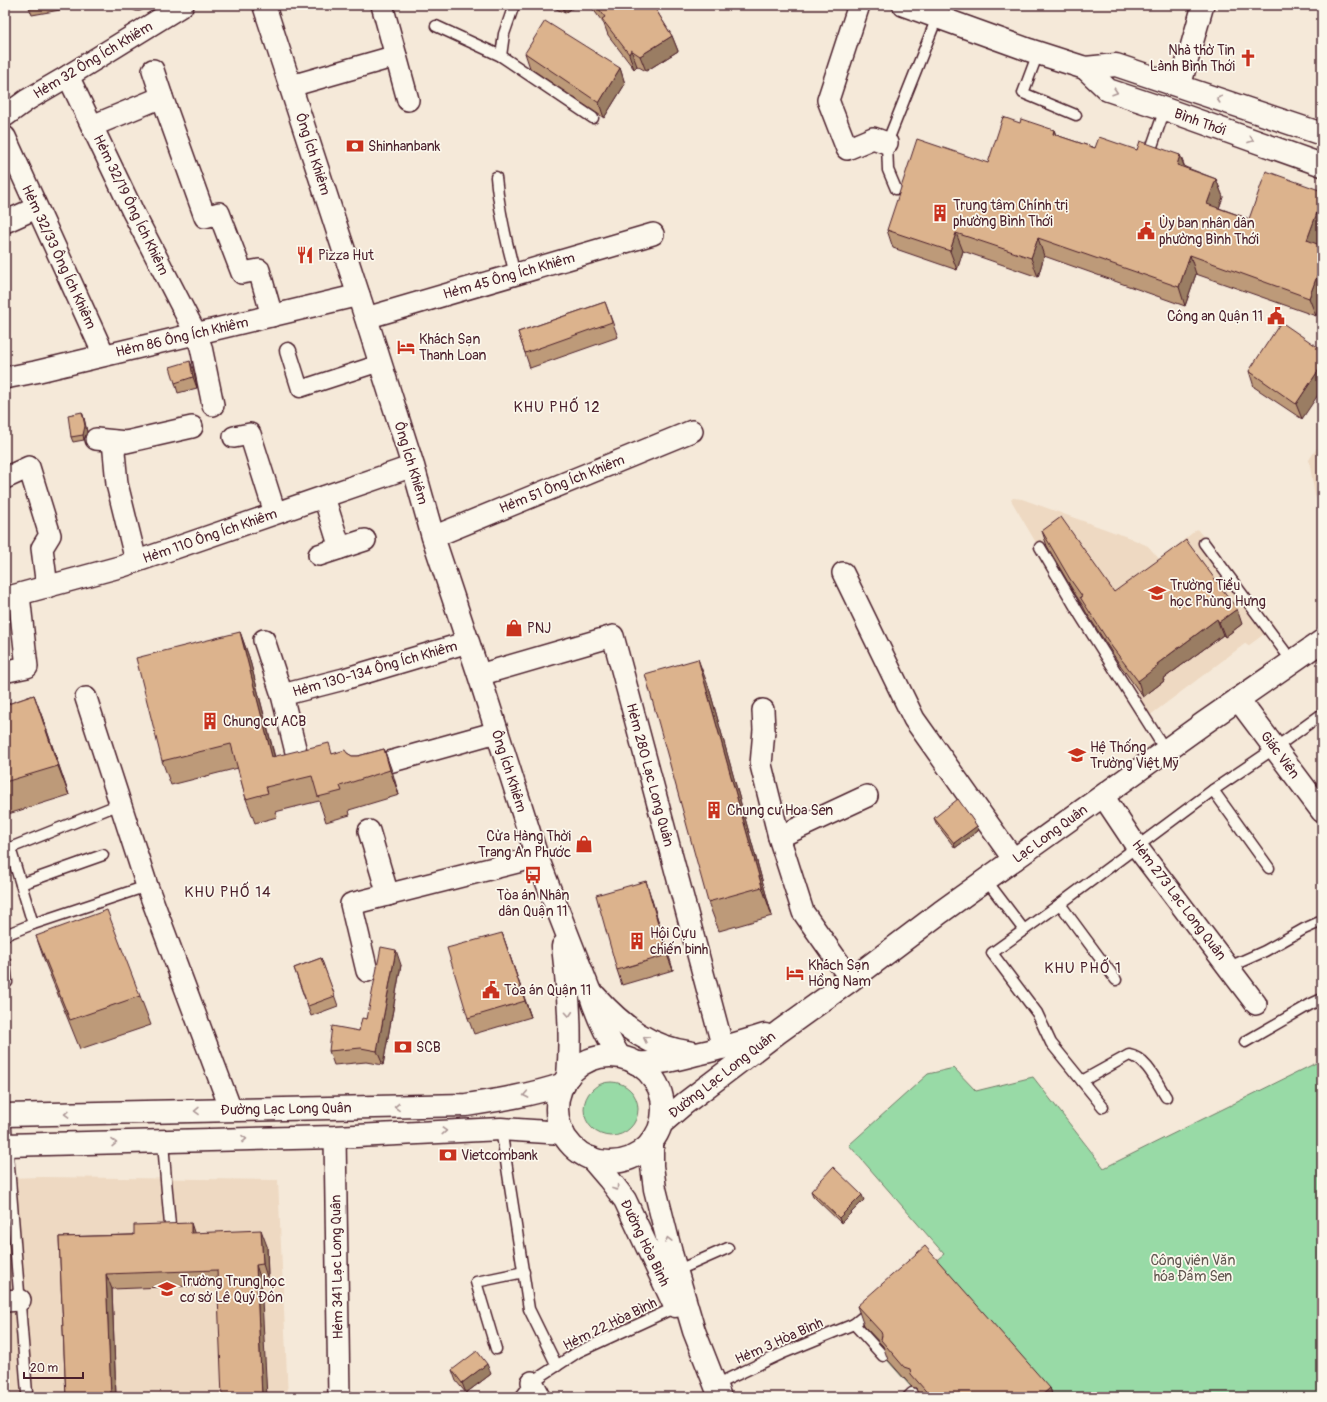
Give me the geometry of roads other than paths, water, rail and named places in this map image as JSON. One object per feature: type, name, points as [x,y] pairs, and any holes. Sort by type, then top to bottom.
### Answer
[{"type":"main road","name":"Bình Thới","points":[[904,5],[940,11],[1038,53],[1085,68],[1116,65],[1322,134]]},
{"type":"main road","name":"Ông Ích Khiêm","points":[[266,6],[290,86],[359,295],[413,466],[433,538],[479,675],[537,857],[560,919]]},
{"type":"main road","name":"Bình Thới","points":[[1085,68],[1108,90],[1169,110],[1322,165]]},
{"type":"main road","points":[[1169,110],[1180,86]]},
{"type":"main road","name":"Lạc Long Quân","points":[[780,1030],[851,980],[986,880],[1322,640]]},
{"type":"main road","name":"Giác Viên","points":[[1238,699],[1322,811]]},
{"type":"main road","points":[[560,919],[589,990],[596,1012],[607,1036],[627,1059]]},
{"type":"main road","points":[[560,919],[570,1020],[571,1050],[566,1080],[559,1096],[557,1108],[563,1133],[570,1144],[580,1152],[591,1158],[604,1162],[619,1161],[633,1157],[646,1149],[657,1132],[663,1111],[662,1099],[658,1087],[652,1076],[644,1068],[627,1059],[610,1056],[590,1060],[581,1064],[566,1080]]},
{"type":"main road","points":[[589,990],[619,1021],[633,1032],[663,1047],[697,1054]]},
{"type":"main road","name":"Đường Lạc Long Quân","points":[[627,1059],[652,1064],[723,1048],[780,1030]]},
{"type":"main road","name":"Đường Lạc Long Quân","points":[[657,1132],[684,1104],[780,1030]]},
{"type":"main road","name":"Đường Lạc Long Quân","points":[[5,1115],[466,1105],[527,1095],[545,1090],[566,1080]]},
{"type":"main road","name":"Đường Lạc Long Quân","points":[[6,1145],[335,1137],[501,1129],[563,1133]]},
{"type":"main road","name":"Đường Hòa Bình","points":[[657,1132],[652,1166],[655,1189],[676,1271],[694,1331],[717,1391]]},
{"type":"main road","name":"Đường Hòa Bình","points":[[591,1158],[624,1200],[676,1308],[694,1331]]},
{"type":"street","name":"Hẻm 32 Ông Ích Khiêm","points":[[5,116],[26,100],[68,76],[183,5]]},
{"type":"street","points":[[382,5],[408,100]]},
{"type":"street","points":[[859,5],[828,100],[847,149],[873,138],[887,142]]},
{"type":"street","points":[[1180,86],[1203,5]]},
{"type":"street","points":[[290,86],[396,56]]},
{"type":"street","points":[[154,70],[162,98],[205,217],[219,213],[242,273],[259,270],[272,316]]},
{"type":"street","name":"Hẻm 32/19 Ông Ích Khiêm","points":[[68,76],[133,212],[196,334],[201,347],[213,405]]},
{"type":"street","points":[[92,126],[162,98]]},
{"type":"street","name":"Hẻm 32/33 Ông Ích Khiêm","points":[[5,137],[104,355]]},
{"type":"street","points":[[5,222],[36,208]]},
{"type":"street","name":"Hẻm 45 Ông Ích Khiêm","points":[[366,318],[652,234]]},
{"type":"street","name":"Hẻm 86 Ông Ích Khiêm","points":[[5,378],[359,295]]},
{"type":"street","points":[[288,351],[300,390],[380,363]]},
{"type":"street","points":[[136,561],[105,440],[126,442],[192,427]]},
{"type":"street","name":"Hẻm 51 Ông Ích Khiêm","points":[[433,538],[692,431]]},
{"type":"street","points":[[234,437],[250,434],[275,513]]},
{"type":"street","name":"Hẻm 110 Ông Ích Khiêm","points":[[12,596],[136,561],[413,466]]},
{"type":"street","points":[[5,478],[29,467],[50,535],[42,548],[47,587]]},
{"type":"street","points":[[324,497],[340,548]]},
{"type":"street","points":[[319,555],[365,540]]},
{"type":"street","points":[[843,573],[914,719],[1014,860]]},
{"type":"street","points":[[8,672],[28,667],[12,596]]},
{"type":"street","name":"Hẻm 280 Lạc Long Quân","points":[[479,675],[613,636],[723,1048]]},
{"type":"street","points":[[264,640],[282,695],[296,752]]},
{"type":"street","name":"Hẻm 130-134 Ông Ích Khiêm","points":[[282,695],[344,679],[468,642]]},
{"type":"street","points":[[86,698],[147,886],[231,1110]]},
{"type":"street","points":[[763,710],[764,730],[761,765],[779,837],[803,912],[851,980]]},
{"type":"street","points":[[364,769],[497,732]]},
{"type":"street","points":[[779,837],[867,796]]},
{"type":"street","name":"Hẻm 273 Lạc Long Quân","points":[[1103,796],[1137,846],[1256,1004]]},
{"type":"street","points":[[369,830],[388,895]]},
{"type":"street","points":[[367,971],[351,904],[537,857]]},
{"type":"street","name":"Hẻm 341 Lạc Long Quân","points":[[335,1137],[339,1397]]},
{"type":"lane","points":[[502,56],[504,34],[514,5]]},
{"type":"lane","points":[[896,189],[888,170],[887,142],[940,11]]},
{"type":"lane","points":[[436,26],[502,56],[593,118]]},
{"type":"lane","points":[[1038,53],[1023,93],[1076,114]]},
{"type":"lane","points":[[1151,149],[1169,110]]},
{"type":"lane","points":[[496,177],[498,207],[504,236],[515,274]]},
{"type":"lane","points":[[1204,543],[1292,661]]},
{"type":"lane","points":[[1040,547],[1080,615],[1166,751]]},
{"type":"lane","points":[[1103,1107],[1051,1043],[1037,1013],[992,953],[1213,790],[1322,714]]},
{"type":"lane","points":[[1213,790],[1269,868]]},
{"type":"lane","points":[[33,924],[21,884],[7,847],[120,804]]},
{"type":"lane","points":[[21,884],[103,855]]},
{"type":"lane","points":[[986,880],[1024,930]]},
{"type":"lane","points":[[5,936],[33,924],[147,886]]},
{"type":"lane","points":[[1060,904],[1116,980]]},
{"type":"lane","points":[[1229,967],[1265,951],[1304,928],[1322,922]]},
{"type":"lane","points":[[5,961],[7,982],[5,983]]},
{"type":"lane","points":[[1245,1042],[1322,999]]},
{"type":"lane","points":[[1082,1081],[1129,1055],[1136,1056],[1144,1062],[1166,1097]]},
{"type":"lane","points":[[5,1115],[12,1301],[27,1393]]},
{"type":"lane","points":[[501,1129],[529,1308],[558,1366]]},
{"type":"lane","points":[[163,1142],[170,1225]]},
{"type":"lane","points":[[676,1271],[728,1248]]},
{"type":"lane","points":[[496,1349],[476,1282],[524,1272]]},
{"type":"lane","name":"Hẻm 3 Hòa Bình","points":[[717,1391],[781,1354],[854,1324],[878,1304]]},
{"type":"lane","name":"Hẻm 22 Hòa Bình","points":[[531,1392],[558,1366],[578,1352],[676,1308]]},
{"type":"lane","points":[[854,1324],[883,1356]]},
{"type":"place","name":"Nhà thờ Tin Lành Bình Thới","points":[[1248,58]]},
{"type":"place","name":"Shinhanbank","points":[[355,146]]},
{"type":"place","name":"Trung tâm Chính trị phường Bình Thới","points":[[940,213]]},
{"type":"place","name":"Ủy ban nhân dân phường Bình Thới","points":[[1146,231]]},
{"type":"place","name":"Pizza Hut","points":[[305,255]]},
{"type":"place","name":"Công an Quận 11","points":[[1276,316]]},
{"type":"place","name":"Khách Sạn Thanh Loan","points":[[406,347]]},
{"type":"place","name":"Trường Tiểu học Phùng Hưng","points":[[1157,593]]},
{"type":"place","name":"PNJ","points":[[514,628]]},
{"type":"place","name":"Chung cư ACB","points":[[210,721]]},
{"type":"place","name":"Hệ Thống Trường Việt Mỹ","points":[[1077,755]]},
{"type":"place","name":"Chung cư Hoa Sen","points":[[714,810]]},
{"type":"place","name":"Cửa Hàng Thời Trang An Phước","points":[[584,844]]},
{"type":"place","name":"Tòa án Nhân dân Quận 11","points":[[533,875]]},
{"type":"place","name":"Hội Cựu chiến binh","points":[[637,941]]},
{"type":"place","name":"Khách Sạn Hồng Nam","points":[[795,973]]},
{"type":"place","name":"Tòa án Quận 11","points":[[491,990]]},
{"type":"place","name":"SCB","points":[[403,1047]]},
{"type":"place","name":"Vietcombank","points":[[448,1155]]},
{"type":"place","name":"Trường Trung học cơ sở Lê Quý Đôn","points":[[167,1289]]},
{"type":"district","name":"KHU PHỐ 12","points":[[557,407]]},
{"type":"district","name":"KHU PHỐ 14","points":[[228,892]]},
{"type":"district","name":"KHU PHỐ 1","points":[[1083,968]]},
{"type":"park label","name":"Công viên Văn hóa Đầm Sen","points":[[1193,1268]]}]
